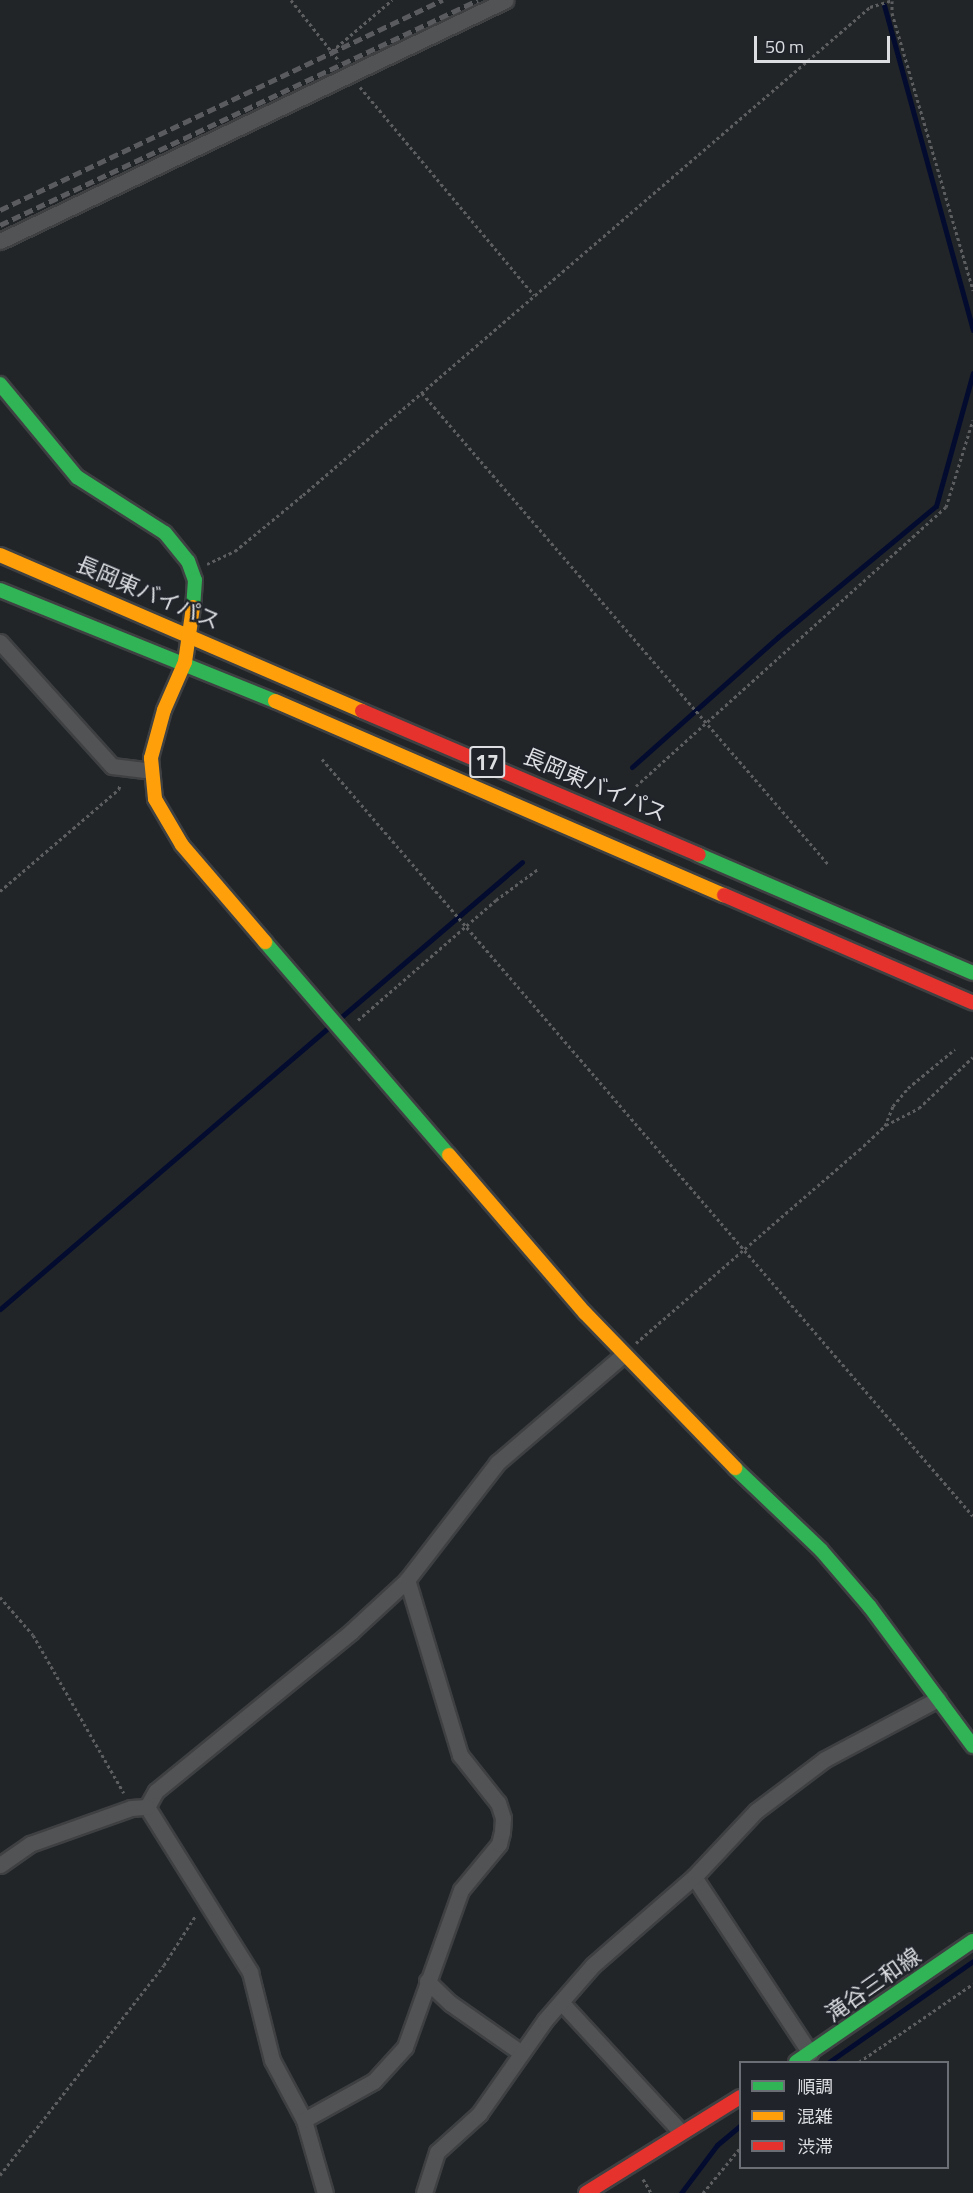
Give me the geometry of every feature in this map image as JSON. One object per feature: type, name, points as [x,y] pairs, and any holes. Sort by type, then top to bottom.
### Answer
[{"type":"main road","points":[[0,384],[77,477],[165,533],[184,554],[195,580],[191,635],[185,662],[156,735],[151,771],[155,799],[182,845],[623,1355],[821,1550],[870,1606],[973,1746]]},
{"type":"main road","name":"長岡東バイパス","points":[[0,555],[191,635],[973,973]]},
{"type":"main road","name":"17","points":[[0,590],[185,662],[973,1003]]},
{"type":"main road","name":"滝谷三和線","points":[[798,2061],[973,1941]]},
{"type":"main road","points":[[586,2193],[739,2098]]},
{"type":"street","points":[[0,241],[506,0]]},
{"type":"street","points":[[0,642],[112,766],[123,771],[151,771]]},
{"type":"street","points":[[147,1807],[156,1791],[352,1631],[407,1580],[497,1463],[623,1355]]},
{"type":"street","points":[[304,2120],[345,2099],[390,2067],[405,2047],[461,1890],[499,1844],[503,1818],[498,1803],[460,1755],[407,1580]]},
{"type":"street","points":[[424,2193],[437,2152],[479,2114],[520,2052],[561,2002],[627,1933],[694,1876],[756,1811],[825,1759],[938,1699]]},
{"type":"street","points":[[0,1865],[30,1844],[131,1808],[147,1807]]},
{"type":"street","points":[[147,1807],[249,1972],[272,2060],[304,2120],[324,2193]]},
{"type":"street","points":[[694,1876],[810,2053]]},
{"type":"street","points":[[427,1982],[450,2003],[520,2052]]},
{"type":"street","points":[[561,2002],[681,2132]]},
{"type":"path","points":[[291,0],[332,51],[392,0]]},
{"type":"path","points":[[191,572],[235,551],[870,7],[893,0],[892,13],[973,290]]},
{"type":"path","points":[[350,74],[534,295]]},
{"type":"path","points":[[422,393],[828,864]]},
{"type":"path","points":[[636,786],[946,507],[973,420]]},
{"type":"path","points":[[322,759],[973,1516]]},
{"type":"path","points":[[0,891],[119,789],[123,771]]},
{"type":"path","points":[[344,1033],[466,927],[538,869]]},
{"type":"path","points":[[885,1126],[893,1106],[908,1088],[955,1049]]},
{"type":"path","points":[[623,1355],[742,1248],[885,1126],[919,1108],[973,1057]]},
{"type":"path","points":[[0,1598],[33,1635],[131,1808]]},
{"type":"path","points":[[0,2175],[164,1965],[205,1900]]},
{"type":"path","points":[[860,2061],[973,1984]]},
{"type":"path","points":[[703,2193],[739,2150]]},
{"type":"waterway","points":[[884,5],[973,330]]},
{"type":"waterway","points":[[632,767],[778,637],[936,506],[973,373]]},
{"type":"waterway","points":[[339,1019],[522,862]]},
{"type":"waterway","points":[[0,1309],[331,1025]]},
{"type":"waterway","points":[[830,2061],[973,1961]]},
{"type":"waterway","points":[[681,2193],[717,2145],[739,2127]]},
{"type":"railway","points":[[0,210],[443,0]]},
{"type":"railway","points":[[0,225],[478,0]]},
{"type":"traffic: fast","points":[[0,384],[77,477],[165,533],[188,561],[195,580],[193,607]]},
{"type":"traffic: fast","points":[[0,590],[275,701]]},
{"type":"traffic: fast","points":[[699,855],[973,973]]},
{"type":"traffic: fast","points":[[265,942],[449,1155]]},
{"type":"traffic: fast","points":[[735,1468],[821,1550],[870,1607],[973,1746]]},
{"type":"traffic: fast","points":[[797,2061],[973,1941]]},
{"type":"traffic: slow","points":[[0,555],[362,711]]},
{"type":"traffic: slow","points":[[193,607],[185,662],[164,710],[151,758],[155,799],[182,845],[265,942]]},
{"type":"traffic: slow","points":[[275,701],[724,895]]},
{"type":"traffic: slow","points":[[449,1155],[585,1313],[735,1468]]},
{"type":"traffic: jam","points":[[362,711],[699,855]]},
{"type":"traffic: jam","points":[[724,895],[973,1003]]},
{"type":"traffic: jam","points":[[586,2193],[739,2098]]}]
